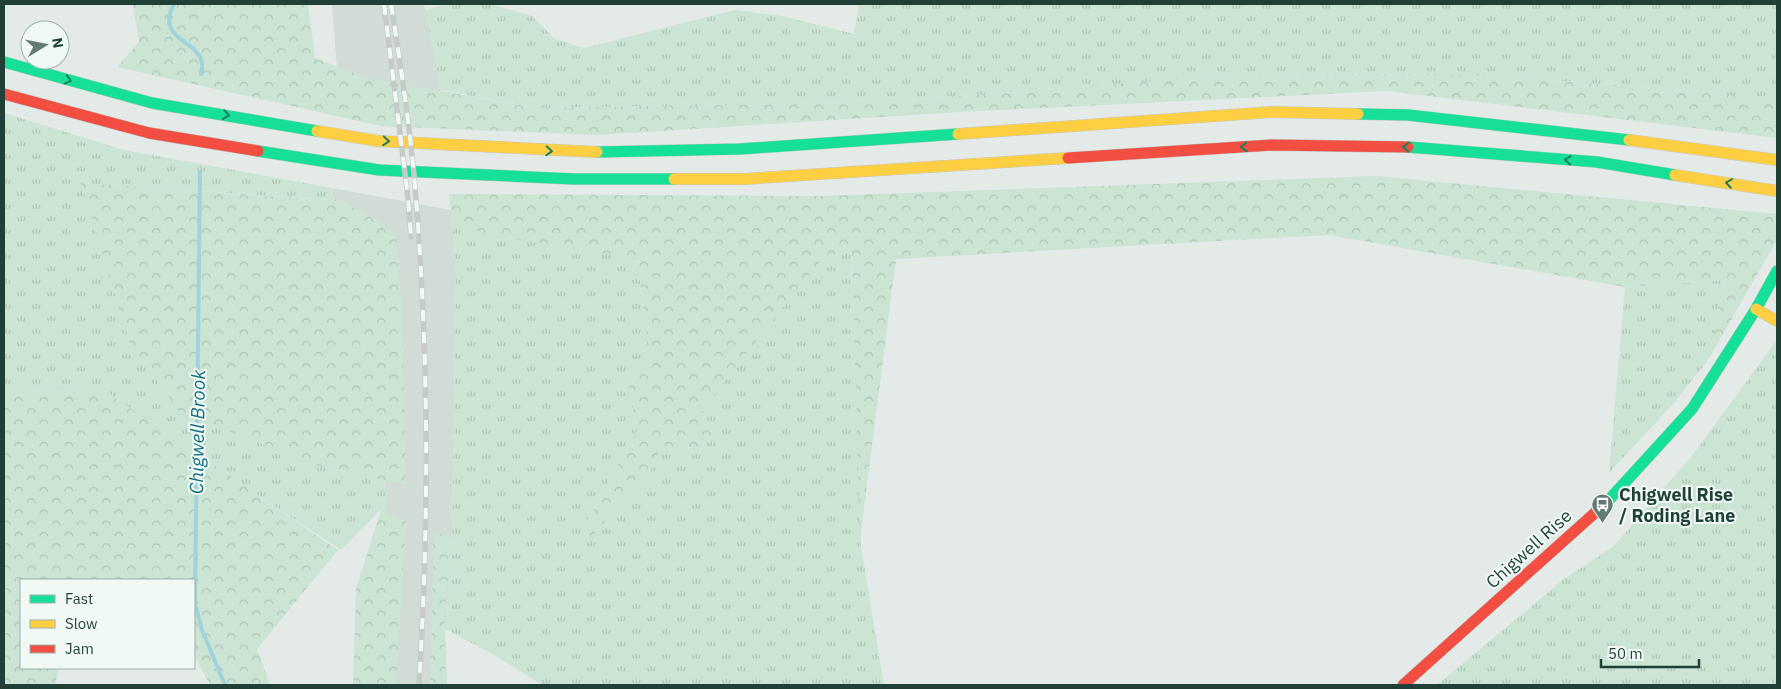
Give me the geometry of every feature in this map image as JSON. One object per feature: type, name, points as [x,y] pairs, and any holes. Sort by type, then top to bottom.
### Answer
[{"type":"main road","points":[[4,62],[152,103],[378,141],[575,152],[740,149],[1272,112],[1408,115],[1600,136],[1777,160]]},
{"type":"main road","points":[[4,94],[149,133],[379,170],[574,179],[743,179],[1272,145],[1312,145],[1411,147],[1597,162],[1777,191]]},
{"type":"main road","name":"Chigwell Rise","points":[[1403,685],[1612,497],[1692,409],[1775,276]]},
{"type":"main road","points":[[1756,309],[1777,321]]},
{"type":"shaded area","points":[[332,4],[424,4],[441,90],[443,117],[340,108]]},
{"type":"shaded area","points":[[332,188],[451,210],[456,271],[452,539],[445,629],[447,685],[371,685],[387,493]]},
{"type":"green space","points":[[133,4],[308,4],[315,58],[367,78],[537,108],[866,103],[1238,75],[1478,74],[1722,94],[1777,104],[1777,138],[1387,91],[960,112],[597,135],[381,126],[117,67],[139,42]]},
{"type":"green space","points":[[447,4],[490,4],[532,16],[555,39],[584,48],[735,10],[782,16],[854,34],[859,4],[1777,4],[1777,104],[1722,94],[1478,74],[1238,75],[866,103],[537,108],[441,90],[425,10]]},
{"type":"green space","points":[[4,113],[124,150],[332,188],[333,200],[81,183],[314,465],[384,480],[387,493],[386,513],[380,510],[341,550],[197,455],[105,391],[4,392]]},
{"type":"green space","points":[[1376,176],[1777,214],[1777,240],[1708,360],[1725,280],[1625,287],[1328,235],[896,259],[860,539],[852,252],[825,255],[702,410],[713,434],[700,447],[660,450],[648,474],[592,536],[580,534],[638,429],[626,376],[650,357],[637,259],[490,235],[452,223],[449,194],[820,196]]},
{"type":"green space","points":[[81,183],[342,201],[396,232],[402,316],[406,485],[314,465],[179,411],[131,347]]},
{"type":"green space","points":[[452,223],[504,237],[637,258],[650,357],[626,376],[638,429],[580,534],[648,474],[660,450],[700,447],[713,434],[702,410],[824,255],[852,252],[861,547],[884,685],[542,685],[498,657],[445,629],[452,539],[456,271]]},
{"type":"green space","points":[[1725,280],[1708,360],[1673,404],[1609,473],[1625,287]]},
{"type":"green space","points":[[1777,340],[1777,685],[1437,685],[1564,579],[1613,547],[1691,457]]},
{"type":"green space","points":[[105,391],[338,550],[257,649],[270,685],[210,685],[195,657],[195,579],[20,579],[20,669],[59,669],[55,685],[5,685],[4,392]]},
{"type":"green space","points":[[381,510],[406,521],[396,685],[353,685],[356,589]]},
{"type":"green space","points":[[434,532],[452,539],[444,620],[447,685],[430,685]]},
{"type":"waterway","name":"Chigwell Brook","points":[[174,4],[169,17],[170,27],[176,35],[198,54],[202,62],[201,74]]},
{"type":"waterway","name":"Chigwell Brook","points":[[200,172],[195,604],[202,630],[225,685]]},
{"type":"railway","points":[[384,4],[408,198],[411,237]]},
{"type":"railway","points":[[391,4],[402,76],[416,199],[423,320],[426,502],[419,685]]},
{"type":"traffic: fast","points":[[4,62],[152,103],[317,131]]},
{"type":"traffic: fast","points":[[1358,114],[1408,115],[1629,140]]},
{"type":"traffic: fast","points":[[597,152],[740,149],[958,134]]},
{"type":"traffic: fast","points":[[1408,147],[1597,162],[1675,175]]},
{"type":"traffic: fast","points":[[258,151],[379,170],[574,179],[674,179]]},
{"type":"traffic: fast","points":[[1607,502],[1692,409],[1756,309],[1777,271]]},
{"type":"traffic: slow","points":[[958,134],[1272,112],[1358,114]]},
{"type":"traffic: slow","points":[[317,131],[378,141],[597,152]]},
{"type":"traffic: slow","points":[[1629,140],[1777,160]]},
{"type":"traffic: slow","points":[[674,179],[743,179],[1068,158]]},
{"type":"traffic: slow","points":[[1675,175],[1777,191]]},
{"type":"traffic: slow","points":[[1756,309],[1777,321]]},
{"type":"traffic: jam","points":[[4,94],[149,133],[258,151]]},
{"type":"traffic: jam","points":[[1068,158],[1272,145],[1408,147]]},
{"type":"traffic: jam","points":[[1403,685],[1607,502]]},
{"type":"place","name":"Chigwell Rise / Roding Lane","points":[[1603,524]]}]
